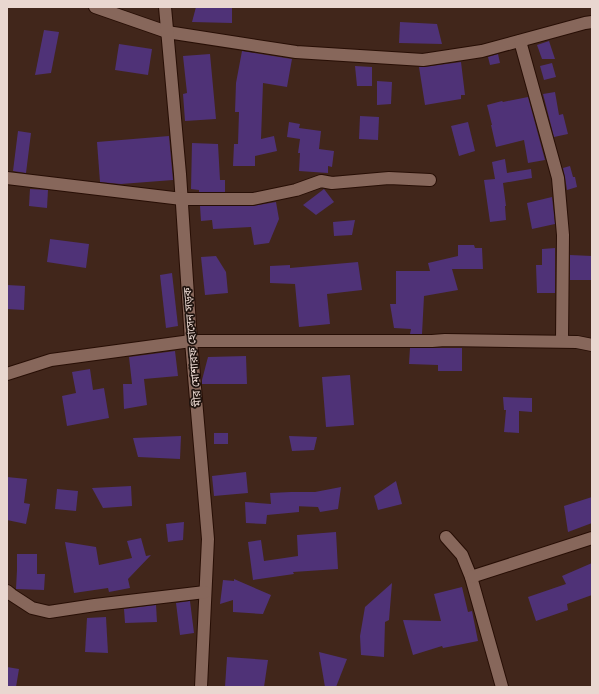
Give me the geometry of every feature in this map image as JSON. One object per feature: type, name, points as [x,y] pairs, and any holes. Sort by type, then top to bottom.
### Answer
[{"type":"street","points":[[95,7],[167,32],[296,52],[423,60],[482,51],[592,22]]},
{"type":"street","name":"মীর মোশারফ হোসেন সড়ক","points":[[165,7],[182,199],[191,341],[208,539],[201,687]]},
{"type":"street","points":[[520,40],[558,178],[563,236],[562,342]]},
{"type":"street","points":[[7,178],[182,199],[252,199],[296,190],[322,181],[332,183],[389,178],[430,180]]},
{"type":"street","points":[[7,374],[50,360],[191,341],[444,340],[577,342],[592,345]]},
{"type":"street","points":[[446,537],[462,555],[471,577],[502,687]]},
{"type":"street","points":[[471,577],[592,538]]},
{"type":"street","points":[[7,591],[32,608],[49,612],[205,592]]},
{"type":"building","points":[[196,7],[232,7],[232,23],[192,22]]},
{"type":"building","points":[[400,22],[437,24],[442,44],[399,43]]},
{"type":"building","points":[[44,30],[59,32],[51,73],[35,75]]},
{"type":"building","points":[[549,41],[555,59],[542,59],[537,45]]},
{"type":"building","points":[[119,44],[152,49],[148,75],[115,70]]},
{"type":"building","points":[[242,51],[292,59],[287,87],[263,83],[261,139],[274,136],[277,151],[255,156],[255,166],[233,166],[234,144],[238,144],[239,112],[235,112],[236,83]]},
{"type":"building","points":[[210,54],[216,119],[185,121],[183,94],[187,93],[183,56]]},
{"type":"building","points":[[498,54],[500,63],[490,65],[488,57]]},
{"type":"building","points":[[461,62],[465,95],[461,95],[461,99],[425,105],[419,67]]},
{"type":"building","points":[[552,63],[556,77],[544,80],[540,66]]},
{"type":"building","points":[[355,66],[372,67],[372,86],[357,86]]},
{"type":"building","points":[[377,81],[392,82],[391,104],[377,105]]},
{"type":"building","points":[[555,92],[559,115],[563,114],[568,134],[554,137],[543,94]]},
{"type":"building","points":[[528,97],[545,160],[528,163],[524,140],[496,147],[487,105]]},
{"type":"building","points":[[360,116],[379,117],[378,140],[359,139]]},
{"type":"building","points":[[289,122],[300,124],[299,128],[321,131],[319,149],[334,151],[332,167],[328,166],[328,173],[299,171],[300,153],[298,153],[300,139],[287,137]]},
{"type":"building","points":[[468,122],[475,151],[459,156],[451,126]]},
{"type":"building","points":[[18,131],[31,133],[26,173],[13,171]]},
{"type":"building","points":[[169,136],[173,180],[121,184],[100,182],[97,142]]},
{"type":"building","points":[[192,143],[218,144],[220,180],[225,180],[225,192],[199,192],[199,190],[191,189]]},
{"type":"building","points":[[505,159],[507,173],[531,169],[532,178],[503,183],[506,220],[490,222],[484,180],[495,179],[492,162]]},
{"type":"building","points":[[570,166],[573,177],[575,177],[577,187],[567,190],[563,168]]},
{"type":"building","points":[[30,189],[48,190],[47,208],[29,206]]},
{"type":"building","points":[[324,189],[334,202],[316,215],[303,205]]},
{"type":"building","points":[[552,197],[555,224],[532,229],[527,203]]},
{"type":"building","points":[[276,202],[279,219],[269,243],[254,245],[251,227],[213,229],[212,220],[201,221],[200,206],[253,206]]},
{"type":"building","points":[[355,220],[352,235],[334,236],[333,222]]},
{"type":"building","points":[[50,239],[89,244],[86,268],[47,262]]},
{"type":"building","points":[[458,245],[474,245],[475,248],[482,248],[483,269],[452,269],[458,290],[424,296],[422,334],[410,334],[411,329],[394,328],[390,304],[396,304],[396,271],[430,271],[428,263],[458,256]]},
{"type":"building","points":[[555,248],[555,293],[537,293],[536,265],[542,265],[542,249]]},
{"type":"building","points":[[570,255],[592,256],[592,280],[570,280]]},
{"type":"building","points":[[216,256],[226,272],[228,293],[205,295],[201,257]]},
{"type":"building","points":[[358,262],[362,290],[327,294],[330,324],[299,327],[295,284],[270,283],[270,266],[290,265],[290,268]]},
{"type":"building","points":[[172,273],[178,326],[166,328],[160,275]]},
{"type":"building","points":[[7,285],[25,286],[24,310],[7,309]]},
{"type":"building","points":[[410,348],[462,348],[462,371],[438,371],[438,365],[409,364]]},
{"type":"building","points":[[175,351],[178,376],[144,379],[147,405],[124,409],[123,384],[132,384],[129,357]]},
{"type":"building","points":[[246,356],[247,384],[202,384],[208,357]]},
{"type":"building","points":[[90,369],[93,390],[104,388],[109,418],[67,426],[62,396],[76,393],[72,372]]},
{"type":"building","points":[[350,375],[354,425],[326,427],[322,377]]},
{"type":"building","points":[[503,397],[532,398],[532,412],[519,411],[519,433],[504,432],[506,410],[504,410]]},
{"type":"building","points":[[214,433],[228,433],[228,444],[214,444]]},
{"type":"building","points":[[181,436],[180,459],[138,457],[133,438]]},
{"type":"building","points":[[289,436],[317,437],[314,450],[292,451]]},
{"type":"building","points":[[246,472],[248,493],[214,496],[212,476]]},
{"type":"building","points":[[7,477],[27,479],[24,503],[30,504],[26,524],[7,520]]},
{"type":"building","points":[[396,481],[402,504],[378,510],[374,496]]},
{"type":"building","points":[[131,486],[132,506],[103,508],[92,488]]},
{"type":"building","points":[[341,487],[338,509],[320,512],[318,507],[299,506],[299,512],[267,515],[266,524],[246,523],[245,502],[271,504],[270,493],[315,492]]},
{"type":"building","points":[[57,489],[78,491],[76,511],[55,509]]},
{"type":"building","points":[[592,497],[592,523],[568,532],[564,506]]},
{"type":"building","points":[[184,522],[183,540],[168,542],[166,524]]},
{"type":"building","points":[[336,532],[338,569],[293,572],[294,574],[253,580],[248,542],[261,540],[264,561],[298,556],[297,535]]},
{"type":"building","points":[[141,538],[146,556],[151,555],[128,579],[130,588],[109,592],[108,588],[74,593],[65,542],[96,547],[99,565],[132,558],[127,541]]},
{"type":"building","points":[[17,554],[37,554],[37,574],[45,574],[44,590],[16,589]]},
{"type":"building","points":[[592,563],[592,595],[567,604],[568,610],[536,621],[528,597],[566,584],[562,576]]},
{"type":"building","points":[[234,579],[271,595],[263,614],[233,612],[233,600],[220,604],[223,580],[234,581]]},
{"type":"building","points":[[392,583],[389,620],[385,622],[384,657],[361,655],[360,636],[365,607]]},
{"type":"building","points":[[462,587],[468,612],[472,611],[478,641],[443,648],[442,646],[413,655],[403,620],[441,621],[434,594]]},
{"type":"building","points":[[190,601],[194,633],[180,635],[176,603]]},
{"type":"building","points":[[156,605],[157,622],[125,623],[124,609]]},
{"type":"building","points":[[106,617],[108,653],[85,652],[87,618]]},
{"type":"building","points":[[319,652],[347,659],[336,687],[325,687]]},
{"type":"building","points":[[227,657],[268,660],[264,687],[225,687]]},
{"type":"building","points":[[7,667],[19,669],[16,687],[7,687]]}]
